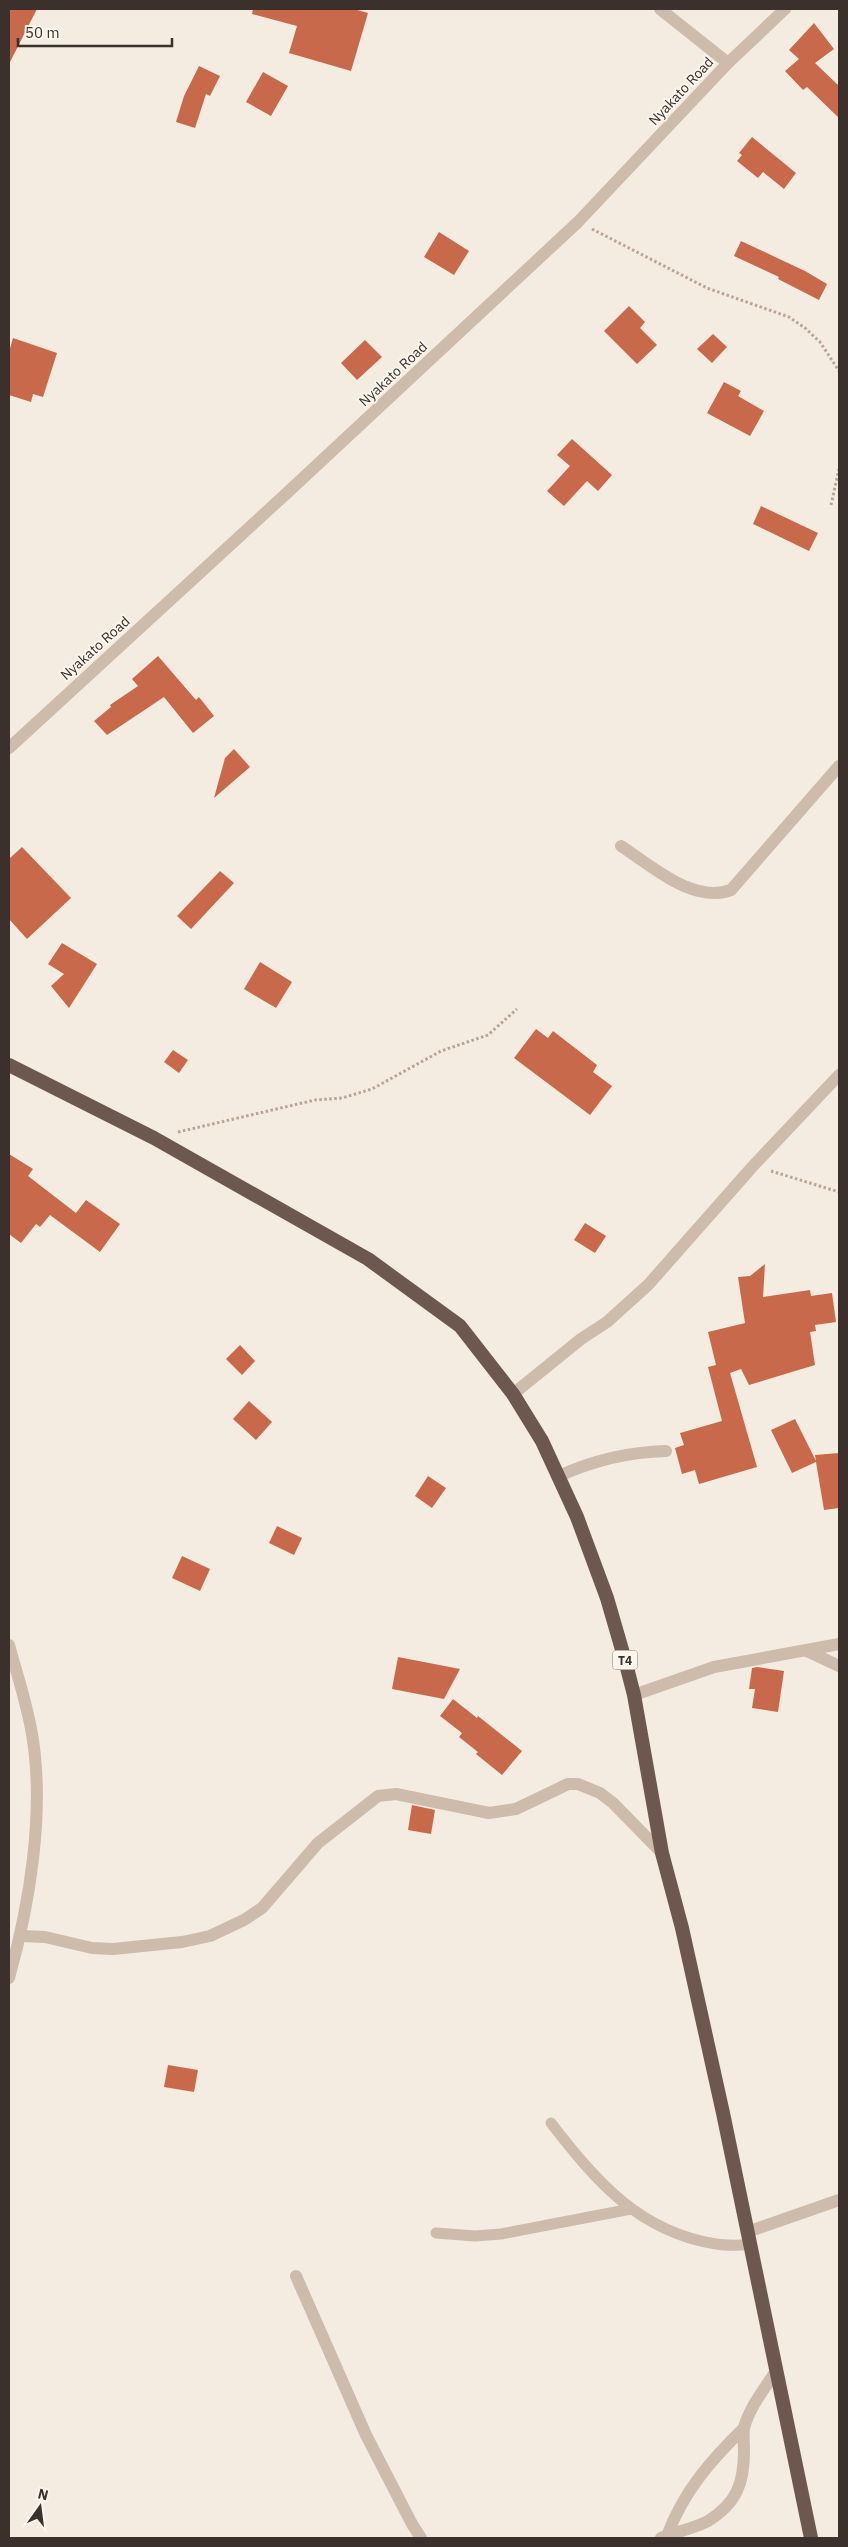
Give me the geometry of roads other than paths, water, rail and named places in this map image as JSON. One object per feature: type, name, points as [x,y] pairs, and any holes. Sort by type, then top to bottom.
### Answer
[{"type":"highway","name":"T4","points":[[9,1065],[154,1138],[368,1259],[460,1326],[513,1394],[542,1441],[559,1476],[608,1598],[634,1695],[662,1853],[682,1928],[811,2538]]},
{"type":"street","points":[[660,9],[728,63]]},
{"type":"street","name":"Nyakato Road","points":[[9,748],[578,222],[728,63],[785,9]]},
{"type":"street","points":[[621,846],[694,891],[718,895],[731,890],[839,766]]},
{"type":"street","points":[[513,1394],[581,1339],[607,1322],[648,1285],[753,1166],[839,1075]]},
{"type":"street","points":[[559,1476],[606,1457],[637,1452],[666,1451]]},
{"type":"street","points":[[634,1695],[714,1667],[839,1644]]},
{"type":"street","points":[[9,1645],[32,1733],[37,1791],[33,1854],[21,1936],[9,1978]]},
{"type":"street","points":[[807,1651],[839,1666]]},
{"type":"street","points":[[21,1936],[45,1937],[92,1948],[113,1949],[182,1942],[210,1936],[244,1920],[262,1908],[318,1843],[378,1796],[396,1794],[489,1813],[516,1809],[568,1784],[578,1784],[600,1793],[613,1803],[662,1853]]},
{"type":"street","points":[[749,2239],[839,2200]]},
{"type":"street","points":[[296,2276],[366,2435],[412,2524],[422,2538]]},
{"type":"street","points":[[664,2537],[692,2484],[744,2428],[776,2371]]},
{"type":"street","points":[[664,2537],[690,2530],[709,2520],[726,2507],[735,2496],[743,2475],[744,2428]]},
{"type":"lane","points":[[551,2124],[592,2174],[631,2209],[651,2223],[678,2235],[717,2244],[749,2239]]},
{"type":"lane","points":[[436,2233],[475,2236],[501,2234],[595,2214],[631,2209]]}]
